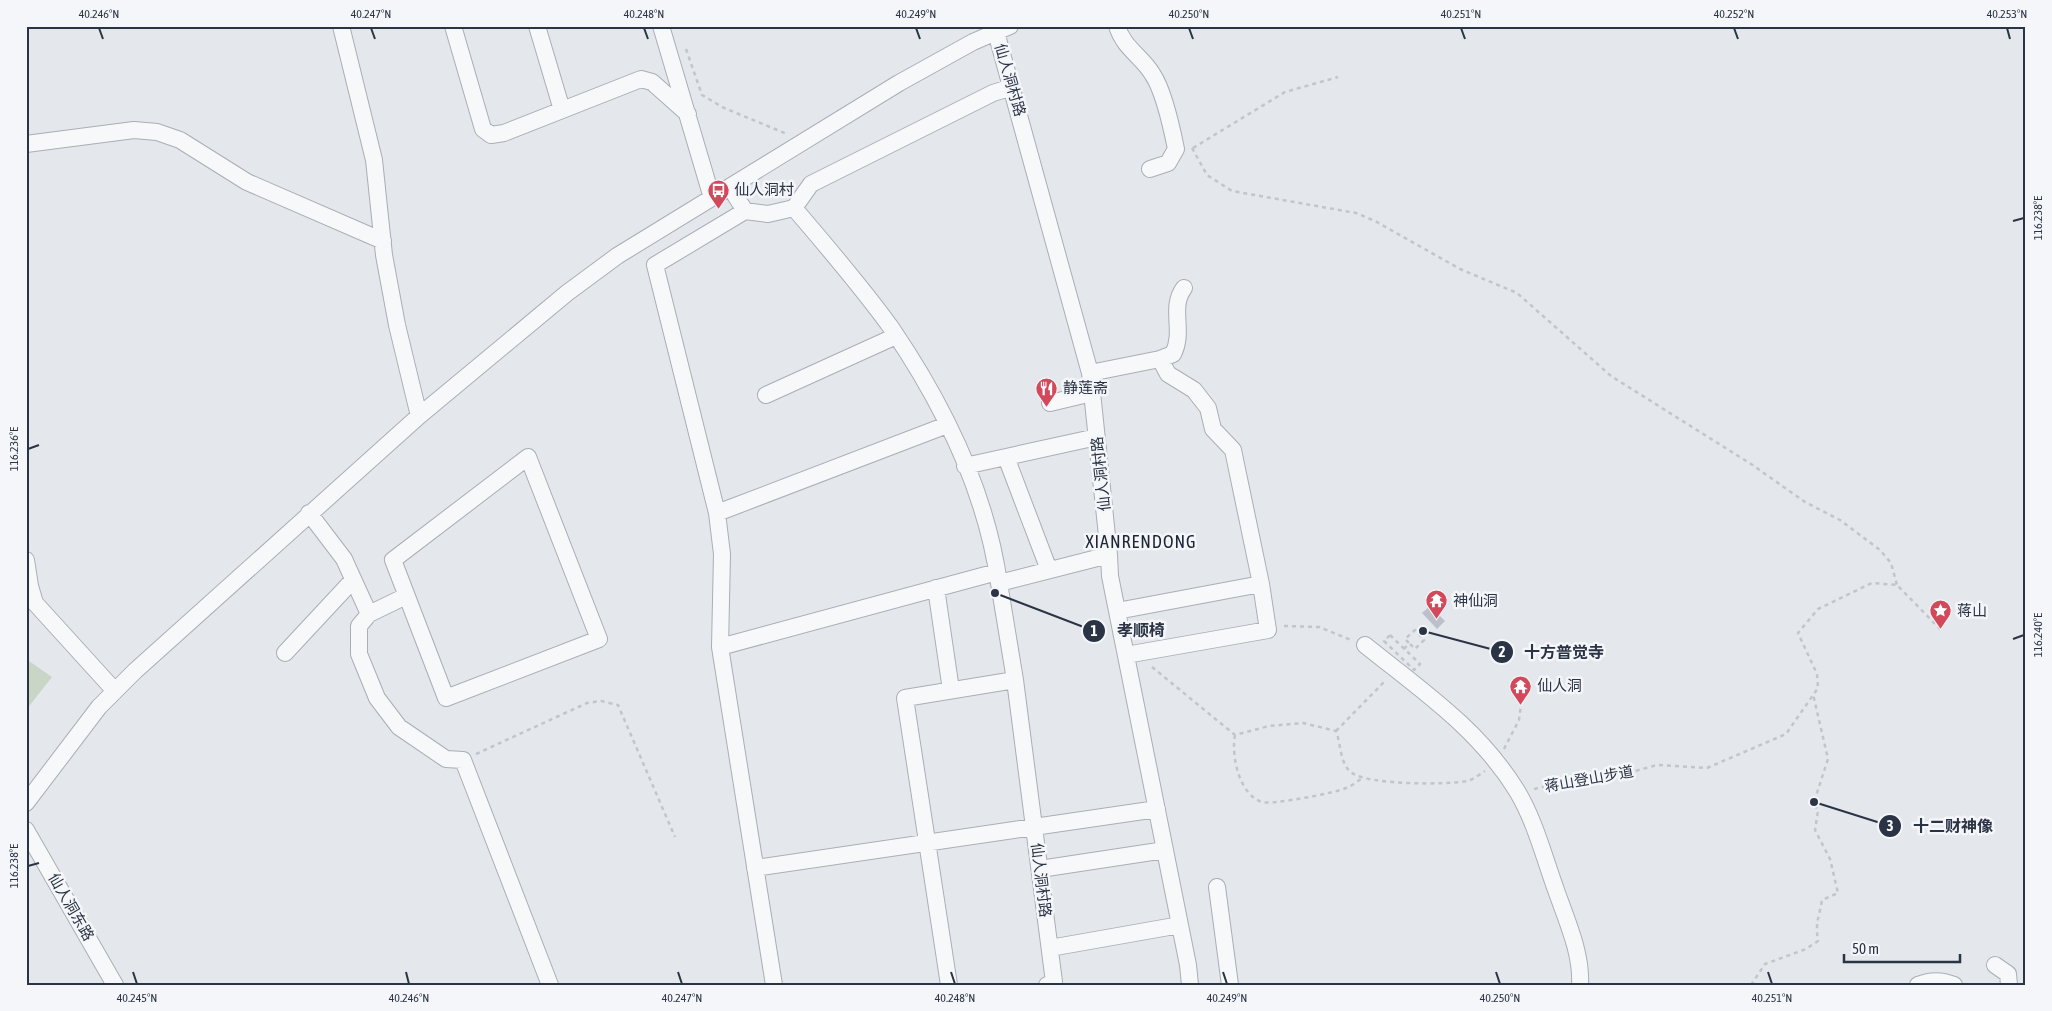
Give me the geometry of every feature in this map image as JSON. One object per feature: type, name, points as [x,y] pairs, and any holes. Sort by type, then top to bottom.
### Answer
[{"type":"street","points":[[341,26],[374,160],[383,241],[397,325],[418,416]]},
{"type":"street","points":[[454,26],[483,129],[491,135],[504,133],[641,79],[652,82],[688,114]]},
{"type":"street","points":[[537,26],[562,110]]},
{"type":"street","points":[[662,26],[712,198]]},
{"type":"street","points":[[1117,26],[1126,46],[1141,58],[1154,76],[1173,131],[1184,149],[1168,163],[1150,169]]},
{"type":"street","points":[[26,803],[99,706],[309,513],[418,416],[567,294],[617,256],[801,142],[899,83],[1003,29]]},
{"type":"street","name":"仙人洞村路","points":[[1003,29],[1012,87],[1090,373],[1109,555],[1118,611],[1133,654],[1157,809],[1190,985]]},
{"type":"street","points":[[774,985],[720,647],[722,554],[717,513],[655,265],[744,211],[768,214],[794,208],[811,184],[992,93],[1012,87]]},
{"type":"street","points":[[26,144],[134,130],[157,132],[180,140],[247,182],[383,241]]},
{"type":"street","points":[[730,187],[744,211]]},
{"type":"street","name":"仙人洞村路","points":[[794,208],[859,285],[896,336],[947,425],[980,498],[998,577],[1015,680],[1050,948],[1051,984]]},
{"type":"street","points":[[1090,373],[1160,359],[1173,354],[1178,345],[1178,296],[1184,288]]},
{"type":"street","points":[[766,396],[896,336]]},
{"type":"street","points":[[1133,654],[1268,630],[1261,584],[1233,450],[1213,429],[1208,408],[1194,390],[1168,374],[1160,359]]},
{"type":"street","points":[[1050,403],[1092,392]]},
{"type":"street","points":[[717,513],[947,425]]},
{"type":"street","points":[[966,466],[1098,437]]},
{"type":"street","points":[[528,457],[598,638],[446,698],[406,596],[392,560],[528,457]]},
{"type":"street","points":[[1006,457],[1049,570]]},
{"type":"street","points":[[309,513],[344,559],[369,614]]},
{"type":"street","points":[[720,647],[936,588],[1049,570],[1109,555]]},
{"type":"street","points":[[26,560],[35,603],[115,691]]},
{"type":"street","points":[[286,653],[353,580]]},
{"type":"street","points":[[1118,611],[1261,584]]},
{"type":"street","points":[[936,588],[951,690]]},
{"type":"street","points":[[406,596],[369,614],[359,626],[359,654],[377,698],[399,727],[446,759],[463,760],[550,985]]},
{"type":"street","points":[[1365,645],[1460,722],[1483,744],[1518,793],[1533,825],[1575,946],[1580,985]]},
{"type":"street","points":[[949,985],[905,698],[1015,680]]},
{"type":"street","points":[[756,868],[928,842],[1034,829],[1157,809]]},
{"type":"street","name":"仙人洞东路","points":[[26,830],[115,985]]},
{"type":"street","points":[[1040,869],[1165,850]]},
{"type":"street","points":[[1217,887],[1230,985]]},
{"type":"street","points":[[1050,948],[1180,925]]},
{"type":"street","points":[[1995,964],[2008,974],[2009,985]]},
{"type":"street","points":[[1918,985],[1928,980],[1945,981],[1954,985]]},
{"type":"path","points":[[686,48],[702,95],[724,108],[778,130],[801,142]]},
{"type":"path","points":[[1338,77],[1286,92],[1184,149],[1208,175],[1232,191],[1356,213],[1375,220],[1460,269],[1516,293],[1611,376],[1751,464],[1806,502],[1840,520],[1880,550],[1891,563],[1897,585],[1941,630]]},
{"type":"path","name":"蒋山登山步道","points":[[1518,793],[1577,779],[1606,779],[1657,765],[1707,768],[1786,734],[1818,688],[1817,674],[1798,633],[1818,609],[1872,583],[1897,585]]},
{"type":"path","points":[[1268,630],[1288,625],[1319,627],[1365,645]]},
{"type":"path","points":[[1415,630],[1424,640],[1414,649],[1410,643],[1405,639],[1415,630]]},
{"type":"path","points":[[1404,649],[1410,643]]},
{"type":"path","points":[[1133,654],[1235,736]]},
{"type":"path","points":[[1336,731],[1396,670]]},
{"type":"path","name":"蒋山登山步道","points":[[1751,985],[1765,964],[1806,949],[1818,941],[1815,923],[1820,914],[1822,900],[1838,893],[1830,859],[1815,830],[1818,811],[1814,802],[1828,760],[1813,694]]},
{"type":"path","points":[[463,760],[587,703],[601,701],[618,705],[675,837]]},
{"type":"path","points":[[1336,731],[1344,763],[1352,773],[1363,778],[1428,785],[1470,780],[1497,762],[1519,720],[1521,705]]},
{"type":"path","points":[[1235,736],[1269,726],[1304,723],[1336,731]]},
{"type":"path","points":[[1235,736],[1232,749],[1243,786],[1254,797],[1263,802],[1295,799],[1346,788],[1363,778]]},
{"type":"green space","points":[[26,659],[52,677],[26,710]]},
{"type":"building","points":[[1430,606],[1445,621],[1437,629],[1422,613]]},
{"type":"place","name":"仙人洞村","points":[[718,209]]},
{"type":"place","name":"静莲斋","points":[[1047,407]]},
{"type":"place","name":"孝顺椅","points":[[995,593]]},
{"type":"place","name":"神仙洞","points":[[1437,620]]},
{"type":"place","name":"蒋山","points":[[1941,630]]},
{"type":"place","name":"十方普觉寺","points":[[1423,631]]},
{"type":"place","name":"仙人洞","points":[[1521,705]]},
{"type":"place","name":"十二财神像","points":[[1814,802]]},
{"type":"district","name":"XIANRENDONG","points":[[1141,542]]}]
